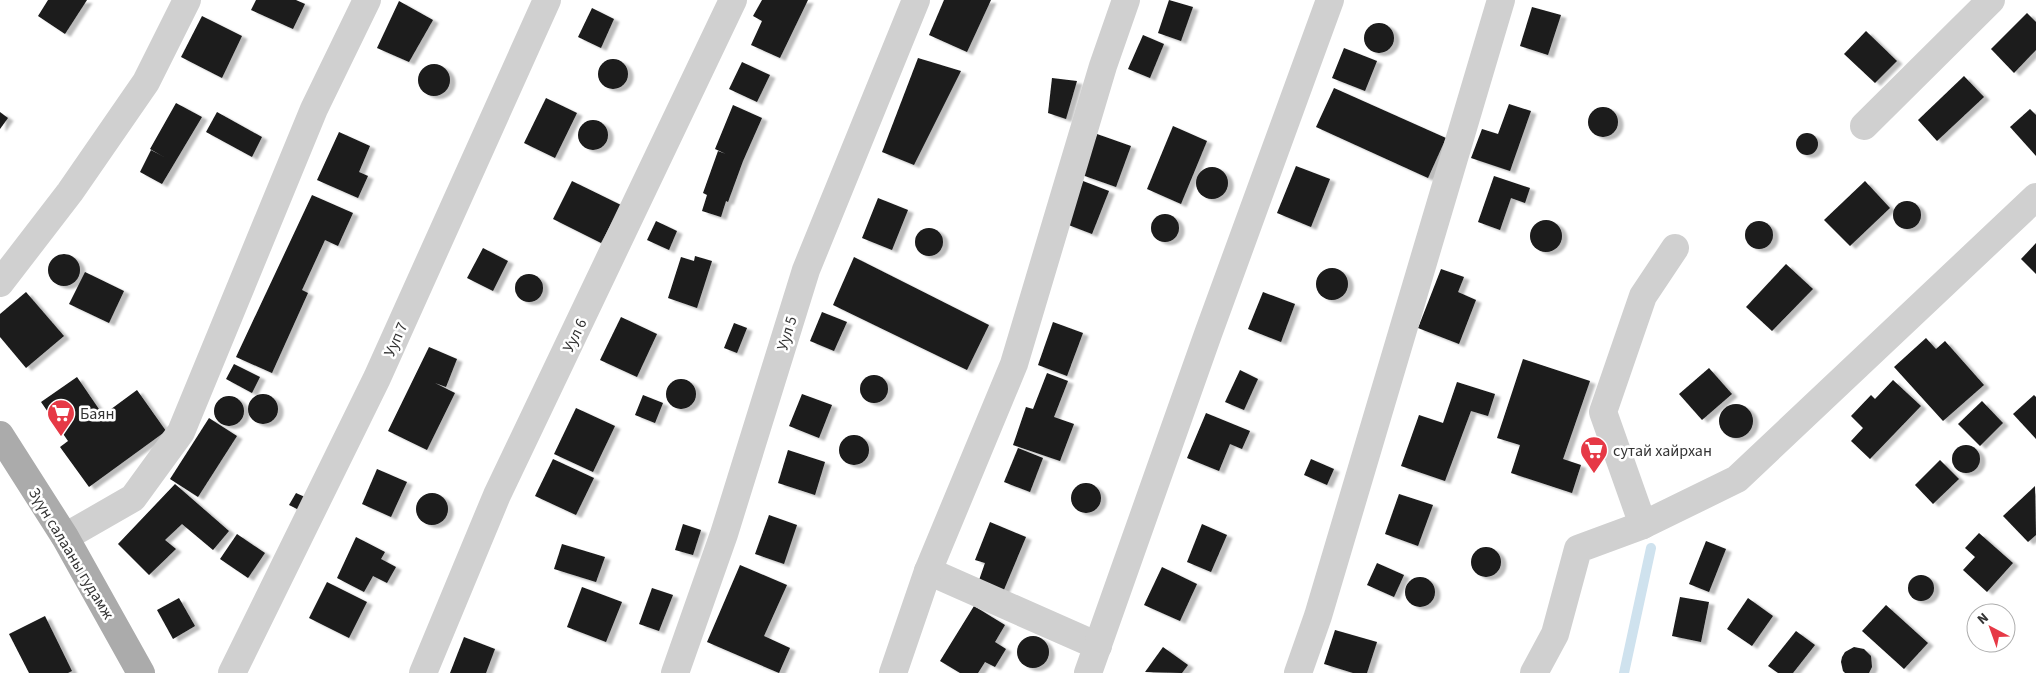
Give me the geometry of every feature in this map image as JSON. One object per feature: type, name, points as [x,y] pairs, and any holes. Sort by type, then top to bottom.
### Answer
[{"type":"main road","name":"Зүүн салааны гудамж","points":[[0,435],[65,537],[141,673]]},
{"type":"street","points":[[0,283],[70,192],[146,82],[186,0]]},
{"type":"street","points":[[65,537],[133,498],[181,432],[314,109],[368,0]]},
{"type":"street","name":"Ууп 7","points":[[232,673],[377,378],[547,0]]},
{"type":"street","name":"Уул 6","points":[[423,673],[497,495],[733,0]]},
{"type":"street","name":"Уул 5","points":[[675,673],[724,534],[806,270],[916,0]]},
{"type":"street","points":[[893,673],[928,571],[1014,364],[1103,66],[1126,0]]},
{"type":"street","points":[[1088,673],[1208,334],[1330,0]]},
{"type":"street","points":[[1298,673],[1318,616],[1501,0]]},
{"type":"street","points":[[1864,126],[1991,0]]},
{"type":"street","points":[[1534,673],[1555,634],[1578,549],[1643,525],[1737,480],[2036,196]]},
{"type":"street","points":[[1643,525],[1604,412],[1643,296],[1675,248]]},
{"type":"street","points":[[928,571],[1098,646]]},
{"type":"building","points":[[48,0],[87,0],[65,34],[38,16]]},
{"type":"building","points":[[256,0],[296,0],[305,4],[293,29],[251,10]]},
{"type":"building","points":[[762,0],[808,0],[780,58],[751,45],[762,21],[753,16]]},
{"type":"building","points":[[944,0],[991,0],[967,52],[929,35]]},
{"type":"building","points":[[1169,0],[1193,7],[1181,41],[1158,33]]},
{"type":"building","points":[[399,1],[433,20],[409,62],[377,48]]},
{"type":"building","points":[[1532,7],[1561,15],[1548,55],[1520,46]]},
{"type":"building","points":[[592,8],[614,19],[601,48],[578,37]]},
{"type":"building","points":[[2027,13],[2036,22],[2036,50],[2014,73],[1991,49]]},
{"type":"building","points":[[202,16],[242,36],[222,78],[181,57]]},
{"type":"building","points":[[1379,23],[1390,27],[1394,38],[1390,49],[1379,53],[1368,49],[1364,38],[1368,27]]},
{"type":"building","points":[[1866,31],[1897,61],[1875,83],[1844,54]]},
{"type":"building","points":[[1143,35],[1164,44],[1150,78],[1128,69]]},
{"type":"building","points":[[1344,48],[1377,61],[1365,91],[1332,78]]},
{"type":"building","points":[[918,58],[961,71],[914,165],[882,152]]},
{"type":"building","points":[[613,59],[624,63],[628,74],[624,85],[613,89],[602,85],[598,74],[602,63]]},
{"type":"building","points":[[742,62],[770,75],[757,102],[729,89]]},
{"type":"building","points":[[434,64],[445,69],[450,80],[445,91],[434,96],[423,91],[418,80],[423,69]]},
{"type":"building","points":[[1964,76],[1984,97],[1937,141],[1918,120]]},
{"type":"building","points":[[1052,78],[1077,81],[1066,119],[1048,113]]},
{"type":"building","points":[[1334,88],[1446,138],[1428,178],[1316,127]]},
{"type":"building","points":[[546,98],[577,113],[555,158],[524,143]]},
{"type":"building","points":[[176,103],[202,117],[162,184],[140,172],[151,150],[164,157],[150,149]]},
{"type":"building","points":[[1509,104],[1531,111],[1510,171],[1471,158],[1482,129],[1498,134]]},
{"type":"building","points":[[733,105],[762,118],[728,202],[726,201],[721,217],[702,211],[707,195],[703,193],[718,151],[726,154],[715,149]]},
{"type":"building","points":[[1603,107],[1613,112],[1618,122],[1613,132],[1603,137],[1593,132],[1588,122],[1593,112]]},
{"type":"building","points":[[2030,109],[2036,115],[2036,156],[2010,127]]},
{"type":"building","points":[[0,112],[8,118],[0,129]]},
{"type":"building","points":[[217,112],[262,137],[252,157],[206,132]]},
{"type":"building","points":[[593,120],[604,124],[608,135],[604,146],[593,150],[582,146],[578,135],[582,124]]},
{"type":"building","points":[[1173,126],[1207,141],[1181,204],[1147,189]]},
{"type":"building","points":[[339,132],[370,146],[359,172],[368,176],[358,198],[317,180]]},
{"type":"building","points":[[1807,133],[1815,136],[1818,144],[1815,152],[1807,155],[1799,152],[1796,144],[1799,136]]},
{"type":"building","points":[[1097,134],[1131,146],[1116,187],[1082,175]]},
{"type":"building","points":[[1296,166],[1330,179],[1311,227],[1277,213]]},
{"type":"building","points":[[1212,167],[1223,172],[1228,183],[1223,194],[1212,199],[1201,194],[1196,183],[1201,172]]},
{"type":"building","points":[[1494,176],[1530,188],[1525,203],[1511,198],[1500,230],[1478,222]]},
{"type":"building","points":[[572,181],[621,205],[601,243],[553,219]]},
{"type":"building","points":[[1083,181],[1109,191],[1092,234],[1066,224]]},
{"type":"building","points":[[1865,181],[1890,208],[1850,246],[1824,220]]},
{"type":"building","points":[[312,195],[353,213],[338,246],[325,240],[302,290],[308,293],[272,373],[236,357]]},
{"type":"building","points":[[878,198],[908,210],[892,250],[862,238]]},
{"type":"building","points":[[1907,201],[1917,205],[1921,215],[1917,225],[1907,229],[1897,225],[1893,215],[1897,205]]},
{"type":"building","points":[[1165,214],[1175,218],[1179,228],[1175,238],[1165,242],[1155,238],[1151,228],[1155,218]]},
{"type":"building","points":[[1546,220],[1558,224],[1562,236],[1558,248],[1546,252],[1534,248],[1530,236],[1534,224]]},
{"type":"building","points":[[656,221],[677,231],[669,250],[647,240]]},
{"type":"building","points":[[1759,221],[1769,225],[1773,235],[1769,245],[1759,249],[1749,245],[1745,235],[1749,225]]},
{"type":"building","points":[[929,228],[939,232],[943,242],[939,252],[929,256],[919,252],[915,242],[919,232]]},
{"type":"building","points":[[2036,243],[2036,274],[2021,259]]},
{"type":"building","points":[[483,248],[508,261],[493,291],[467,278]]},
{"type":"building","points":[[64,254],[70,255],[75,259],[79,264],[79,276],[75,281],[70,285],[64,286],[58,285],[53,281],[49,276],[48,270],[49,264],[53,259],[58,255]]},
{"type":"building","points":[[695,256],[712,261],[697,308],[668,298],[681,257],[694,261]]},
{"type":"building","points":[[854,257],[989,325],[967,370],[833,305]]},
{"type":"building","points":[[1786,264],[1813,289],[1772,331],[1746,307]]},
{"type":"building","points":[[1332,268],[1344,272],[1348,284],[1344,296],[1332,300],[1320,296],[1316,284],[1320,272]]},
{"type":"building","points":[[1441,269],[1464,277],[1458,292],[1476,300],[1459,344],[1418,328]]},
{"type":"building","points":[[85,272],[124,291],[109,323],[69,304]]},
{"type":"building","points":[[529,274],[539,278],[543,288],[539,298],[529,302],[519,298],[515,288],[519,278]]},
{"type":"building","points":[[26,292],[64,336],[26,368],[0,337],[0,314]]},
{"type":"building","points":[[1263,292],[1295,304],[1281,342],[1248,329]]},
{"type":"building","points":[[822,312],[847,322],[834,351],[810,341]]},
{"type":"building","points":[[621,317],[657,334],[637,377],[600,360]]},
{"type":"building","points":[[1053,322],[1083,333],[1067,376],[1038,365]]},
{"type":"building","points":[[734,323],[747,328],[737,353],[724,348]]},
{"type":"building","points":[[1926,338],[1936,349],[1945,341],[1984,385],[1943,421],[1894,367]]},
{"type":"building","points":[[429,347],[457,359],[446,387],[435,383],[455,393],[427,450],[388,431]]},
{"type":"building","points":[[1523,359],[1590,381],[1563,459],[1581,465],[1572,493],[1511,473],[1520,445],[1497,438]]},
{"type":"building","points":[[234,364],[260,377],[252,393],[226,379]]},
{"type":"building","points":[[1709,368],[1732,394],[1702,420],[1679,394]]},
{"type":"building","points":[[1240,370],[1258,379],[1244,410],[1225,402]]},
{"type":"building","points":[[1047,373],[1068,381],[1054,417],[1074,424],[1060,461],[1013,445],[1026,407],[1033,409]]},
{"type":"building","points":[[874,375],[884,379],[888,389],[884,399],[874,403],[864,399],[860,389],[864,379]]},
{"type":"building","points":[[77,377],[103,415],[137,390],[166,431],[89,487],[60,447],[68,441],[41,402]]},
{"type":"building","points":[[681,379],[687,380],[695,388],[695,400],[687,408],[681,409],[675,408],[667,400],[666,394],[667,388],[675,380]]},
{"type":"building","points":[[1893,380],[1921,406],[1870,459],[1851,441],[1863,428],[1851,416],[1871,395],[1875,399]]},
{"type":"building","points":[[1457,382],[1495,394],[1488,416],[1471,411],[1445,481],[1401,466],[1419,415],[1443,423]]},
{"type":"building","points":[[263,394],[274,398],[278,409],[274,420],[263,424],[252,420],[248,409],[252,398]]},
{"type":"building","points":[[802,394],[832,405],[819,438],[789,426]]},
{"type":"building","points":[[643,395],[663,403],[655,423],[635,415]]},
{"type":"building","points":[[2034,395],[2036,397],[2036,439],[2013,414]]},
{"type":"building","points":[[229,396],[239,401],[244,411],[239,421],[229,426],[219,421],[214,411],[219,401]]},
{"type":"building","points":[[1982,401],[2003,423],[1980,446],[1958,424]]},
{"type":"building","points":[[1736,404],[1748,409],[1753,421],[1748,433],[1736,438],[1724,433],[1719,421],[1724,409]]},
{"type":"building","points":[[576,408],[615,426],[593,472],[554,454]]},
{"type":"building","points":[[1206,413],[1250,431],[1242,449],[1230,444],[1219,471],[1187,458]]},
{"type":"building","points":[[209,418],[237,436],[198,497],[170,479]]},
{"type":"building","points":[[854,435],[860,436],[868,444],[868,456],[860,464],[854,465],[848,464],[840,456],[839,450],[840,444],[848,436]]},
{"type":"building","points":[[1966,445],[1976,449],[1980,459],[1976,469],[1966,473],[1956,469],[1952,459],[1956,449]]},
{"type":"building","points":[[1018,448],[1043,458],[1030,492],[1004,482]]},
{"type":"building","points":[[788,450],[825,462],[815,495],[778,483]]},
{"type":"building","points":[[553,459],[594,478],[576,515],[535,496]]},
{"type":"building","points":[[1311,459],[1334,469],[1327,485],[1304,475]]},
{"type":"building","points":[[1940,460],[1959,479],[1933,504],[1915,485]]},
{"type":"building","points":[[377,469],[407,482],[391,517],[362,504]]},
{"type":"building","points":[[1086,483],[1096,488],[1101,498],[1096,508],[1086,513],[1076,508],[1071,498],[1076,488]]},
{"type":"building","points":[[175,484],[229,531],[213,550],[182,524],[165,540],[176,549],[149,575],[118,544]]},
{"type":"building","points":[[2035,486],[2036,535],[2028,542],[2003,516]]},
{"type":"building","points":[[296,493],[307,498],[301,511],[289,505]]},
{"type":"building","points":[[432,493],[438,494],[443,498],[447,503],[447,515],[443,520],[438,524],[432,525],[426,524],[421,520],[417,515],[416,509],[417,503],[421,498],[426,494]]},
{"type":"building","points":[[1399,494],[1433,505],[1418,546],[1385,534]]},
{"type":"building","points":[[769,515],[797,525],[784,564],[755,554]]},
{"type":"building","points":[[990,522],[1026,537],[1003,592],[978,583],[985,563],[975,560]]},
{"type":"building","points":[[683,524],[701,530],[693,555],[675,550]]},
{"type":"building","points":[[1202,524],[1227,535],[1211,572],[1187,562]]},
{"type":"building","points":[[1979,533],[2013,563],[1987,592],[1963,570],[1975,557],[1965,548]]},
{"type":"building","points":[[237,534],[265,553],[248,578],[220,559]]},
{"type":"building","points":[[356,537],[385,552],[381,559],[396,567],[387,583],[373,576],[364,592],[337,578]]},
{"type":"building","points":[[1706,541],[1726,549],[1709,592],[1689,584]]},
{"type":"building","points":[[562,544],[605,557],[596,582],[554,569]]},
{"type":"building","points":[[1486,547],[1492,548],[1500,556],[1500,568],[1492,576],[1486,577],[1480,576],[1472,568],[1471,562],[1472,556],[1480,548]]},
{"type":"building","points":[[1377,563],[1404,575],[1394,597],[1367,585]]},
{"type":"building","points":[[740,565],[787,585],[764,636],[790,648],[779,673],[707,642]]},
{"type":"building","points":[[1162,567],[1197,584],[1180,621],[1144,605]]},
{"type":"building","points":[[1921,575],[1930,579],[1934,588],[1930,597],[1921,601],[1912,597],[1908,588],[1912,579]]},
{"type":"building","points":[[1420,577],[1426,578],[1434,586],[1434,598],[1426,606],[1420,607],[1414,606],[1406,598],[1405,592],[1406,586],[1414,578]]},
{"type":"building","points":[[327,582],[367,602],[349,638],[309,618]]},
{"type":"building","points":[[582,587],[622,602],[606,642],[567,627]]},
{"type":"building","points":[[652,588],[673,595],[659,631],[639,624]]},
{"type":"building","points":[[1680,597],[1709,602],[1701,642],[1672,636]]},
{"type":"building","points":[[179,598],[195,626],[173,639],[157,610]]},
{"type":"building","points":[[1748,598],[1773,616],[1752,646],[1727,629]]},
{"type":"building","points":[[1886,605],[1928,643],[1904,669],[1862,631]]},
{"type":"building","points":[[974,606],[1005,625],[995,642],[1006,649],[995,667],[985,662],[978,673],[960,673],[940,661]]},
{"type":"building","points":[[45,616],[72,671],[68,673],[29,673],[9,634]]},
{"type":"building","points":[[1335,630],[1377,642],[1367,673],[1353,673],[1324,664]]},
{"type":"building","points":[[1796,631],[1815,645],[1793,673],[1778,673],[1768,666]]},
{"type":"building","points":[[1033,636],[1039,637],[1044,641],[1048,646],[1048,658],[1044,663],[1039,667],[1033,668],[1027,667],[1022,663],[1018,658],[1017,652],[1018,646],[1022,641],[1027,637]]},
{"type":"building","points":[[464,637],[495,649],[486,673],[450,673]]},
{"type":"building","points":[[1163,647],[1188,665],[1182,673],[1145,672]]},
{"type":"building","points":[[1854,647],[1864,649],[1871,656],[1872,667],[1869,673],[1845,673],[1843,671],[1842,657],[1845,652]]},
{"type":"waterway","points":[[1624,673],[1651,548]]},
{"type":"place","name":"Баян","points":[[61,437]]},
{"type":"place","name":"сутай хайрхан","points":[[1594,474]]}]
